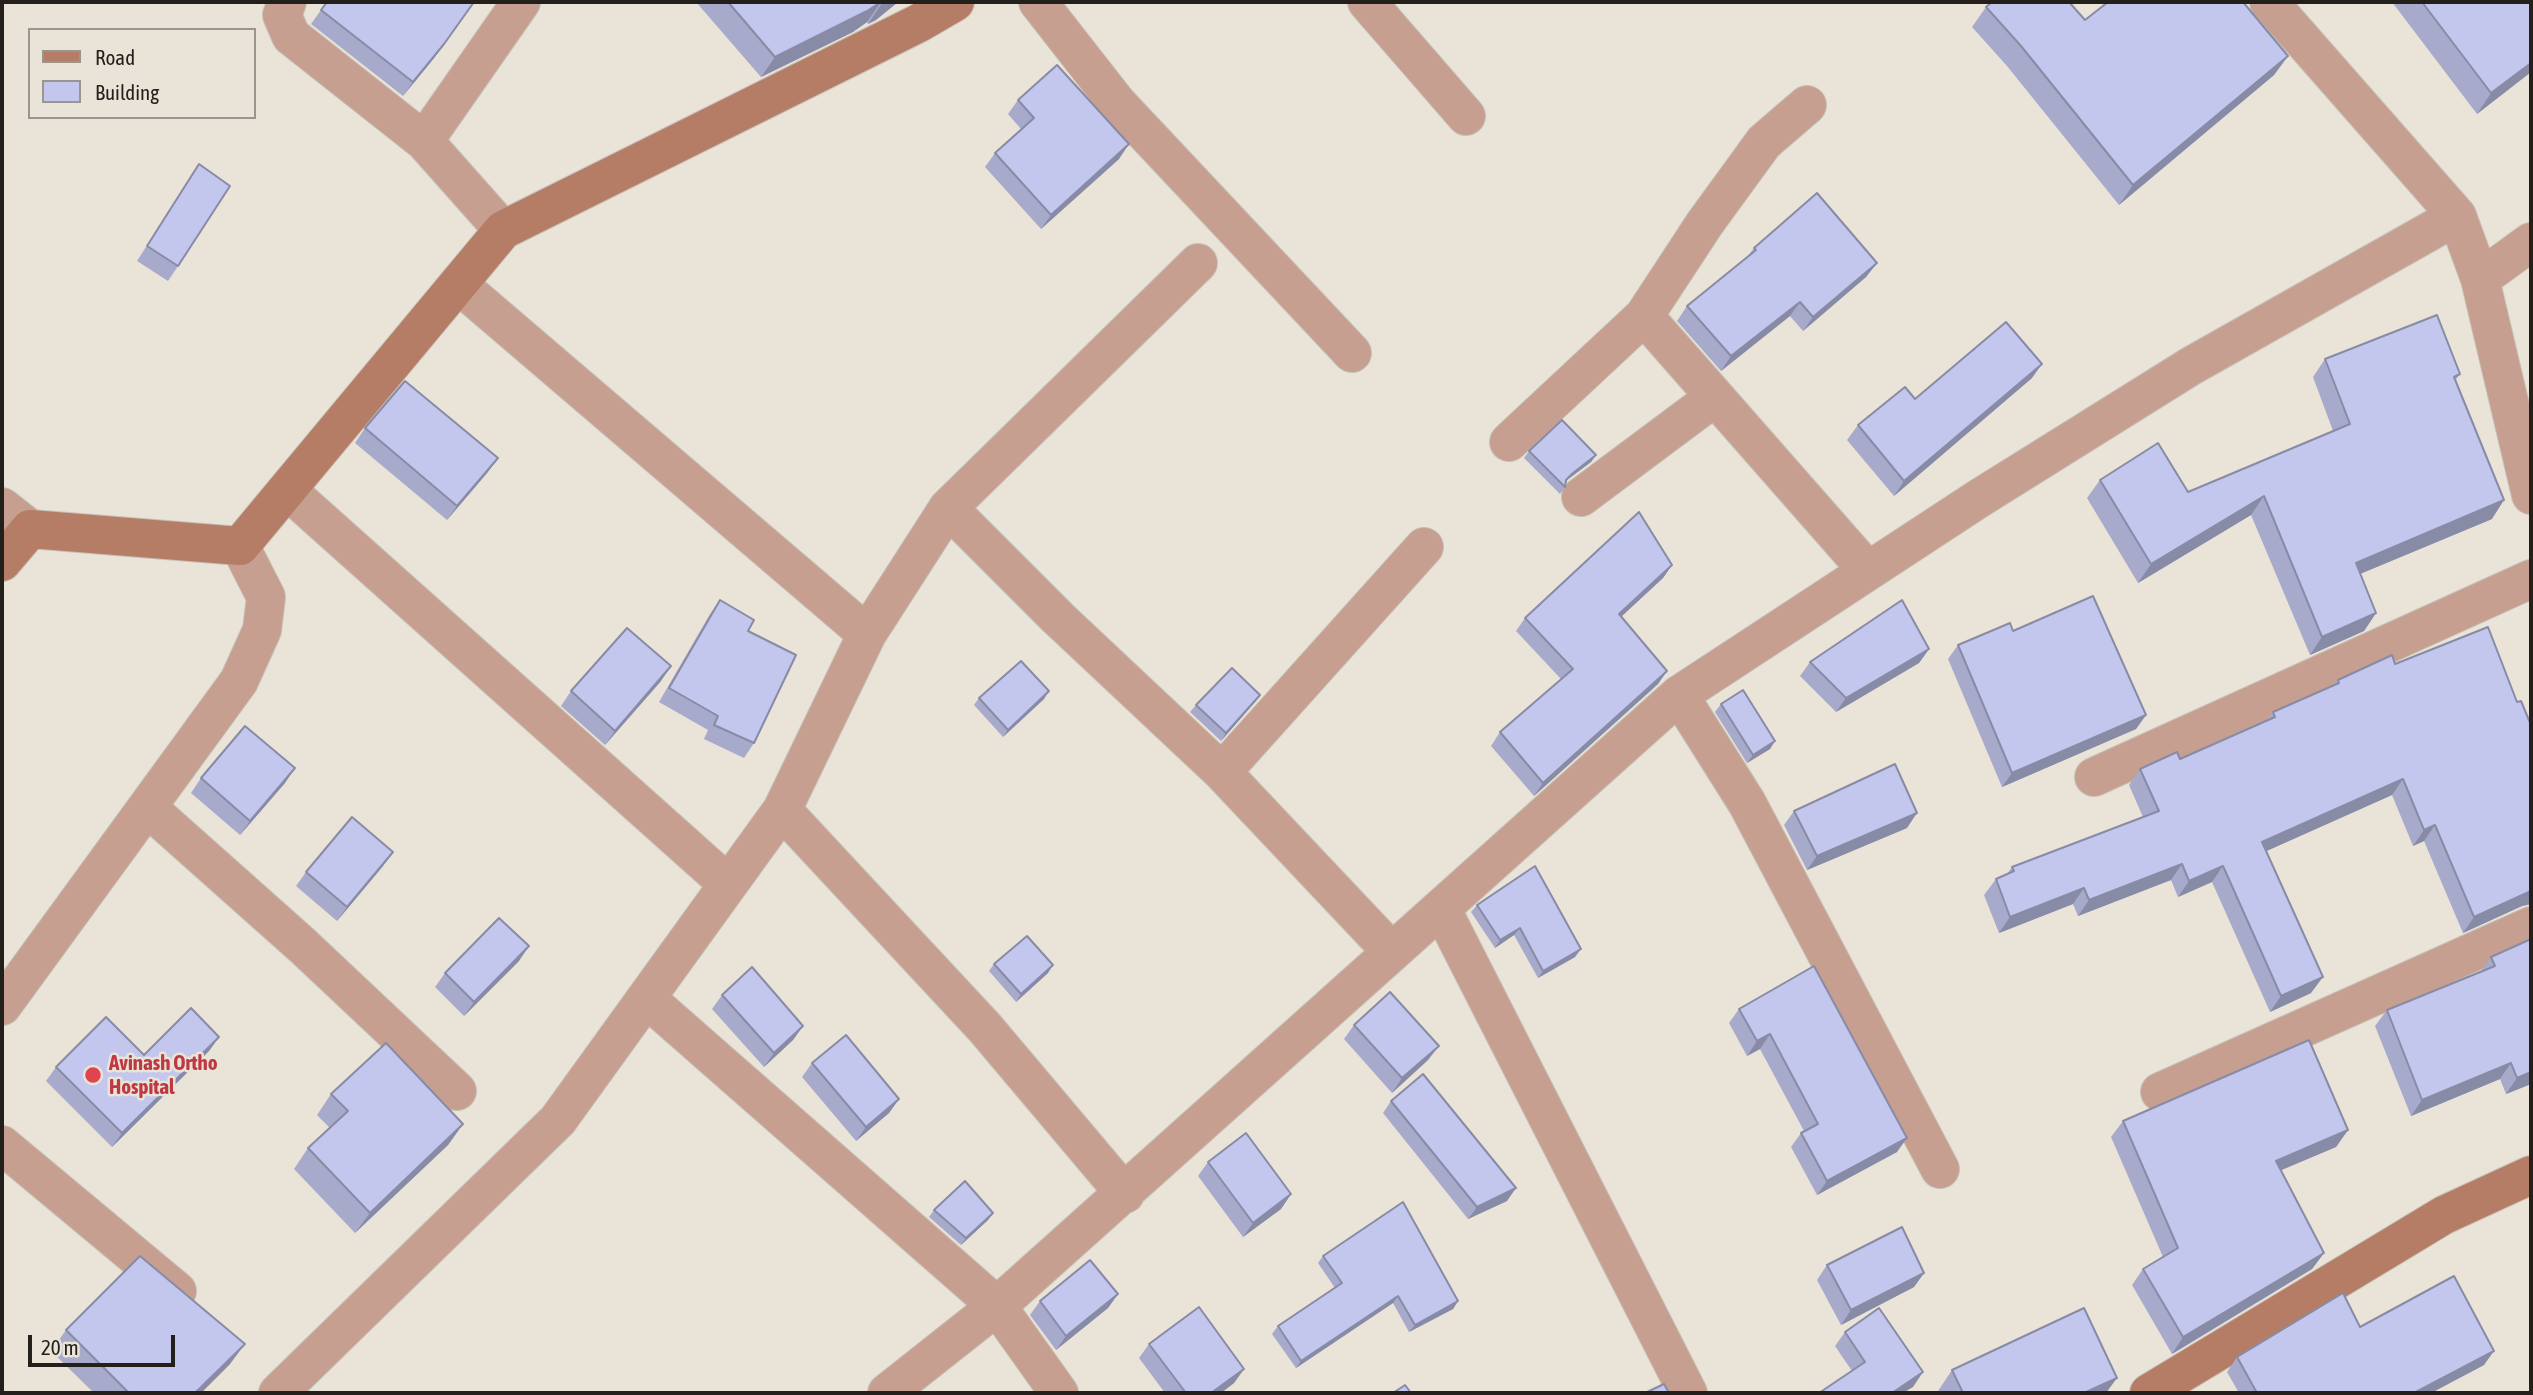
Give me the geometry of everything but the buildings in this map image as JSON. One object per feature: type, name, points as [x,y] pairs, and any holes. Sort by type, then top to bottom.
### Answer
[{"type":"street","points":[[287,2],[282,15],[291,36],[424,141],[503,230]]},
{"type":"street","points":[[424,141],[520,2]]},
{"type":"street","points":[[240,546],[503,230],[919,23],[955,2]]},
{"type":"street","points":[[1038,2],[1117,103],[1352,353]]},
{"type":"street","points":[[1367,2],[1466,117]]},
{"type":"street","points":[[2269,2],[2457,216],[2480,279],[2531,495]]},
{"type":"street","points":[[1509,442],[1644,316],[1705,223],[1765,142],[1807,105]]},
{"type":"street","points":[[887,1393],[997,1306],[1125,1194],[1679,695],[1868,570],[2191,366],[2457,216]]},
{"type":"street","points":[[2480,279],[2531,242]]},
{"type":"street","points":[[278,1393],[558,1120],[782,810],[867,634],[948,508],[1198,263]]},
{"type":"street","points":[[458,285],[867,634]]},
{"type":"street","points":[[1644,316],[1868,570]]},
{"type":"street","points":[[1581,496],[1715,397]]},
{"type":"street","points":[[287,489],[728,884]]},
{"type":"street","points":[[948,508],[1058,618],[1222,772],[1392,952]]},
{"type":"street","points":[[2,562],[16,518],[240,546]]},
{"type":"street","points":[[2,1006],[239,681],[262,630],[266,597],[240,546]]},
{"type":"street","points":[[1222,772],[1424,547]]},
{"type":"street","points":[[2094,777],[2531,579]]},
{"type":"street","points":[[1679,695],[1746,803],[1940,1169]]},
{"type":"street","points":[[148,808],[303,946],[457,1091]]},
{"type":"street","points":[[782,810],[985,1028],[1125,1194]]},
{"type":"street","points":[[1441,908],[1688,1393]]},
{"type":"street","points":[[2160,1092],[2531,926]]},
{"type":"street","points":[[646,998],[997,1306],[1059,1393]]},
{"type":"street","points":[[2,1145],[201,1312]]},
{"type":"street","points":[[2149,1393],[2444,1215],[2531,1175]]},
{"type":"place","name":"Avinash Ortho Hospital","points":[[93,1075]]}]
